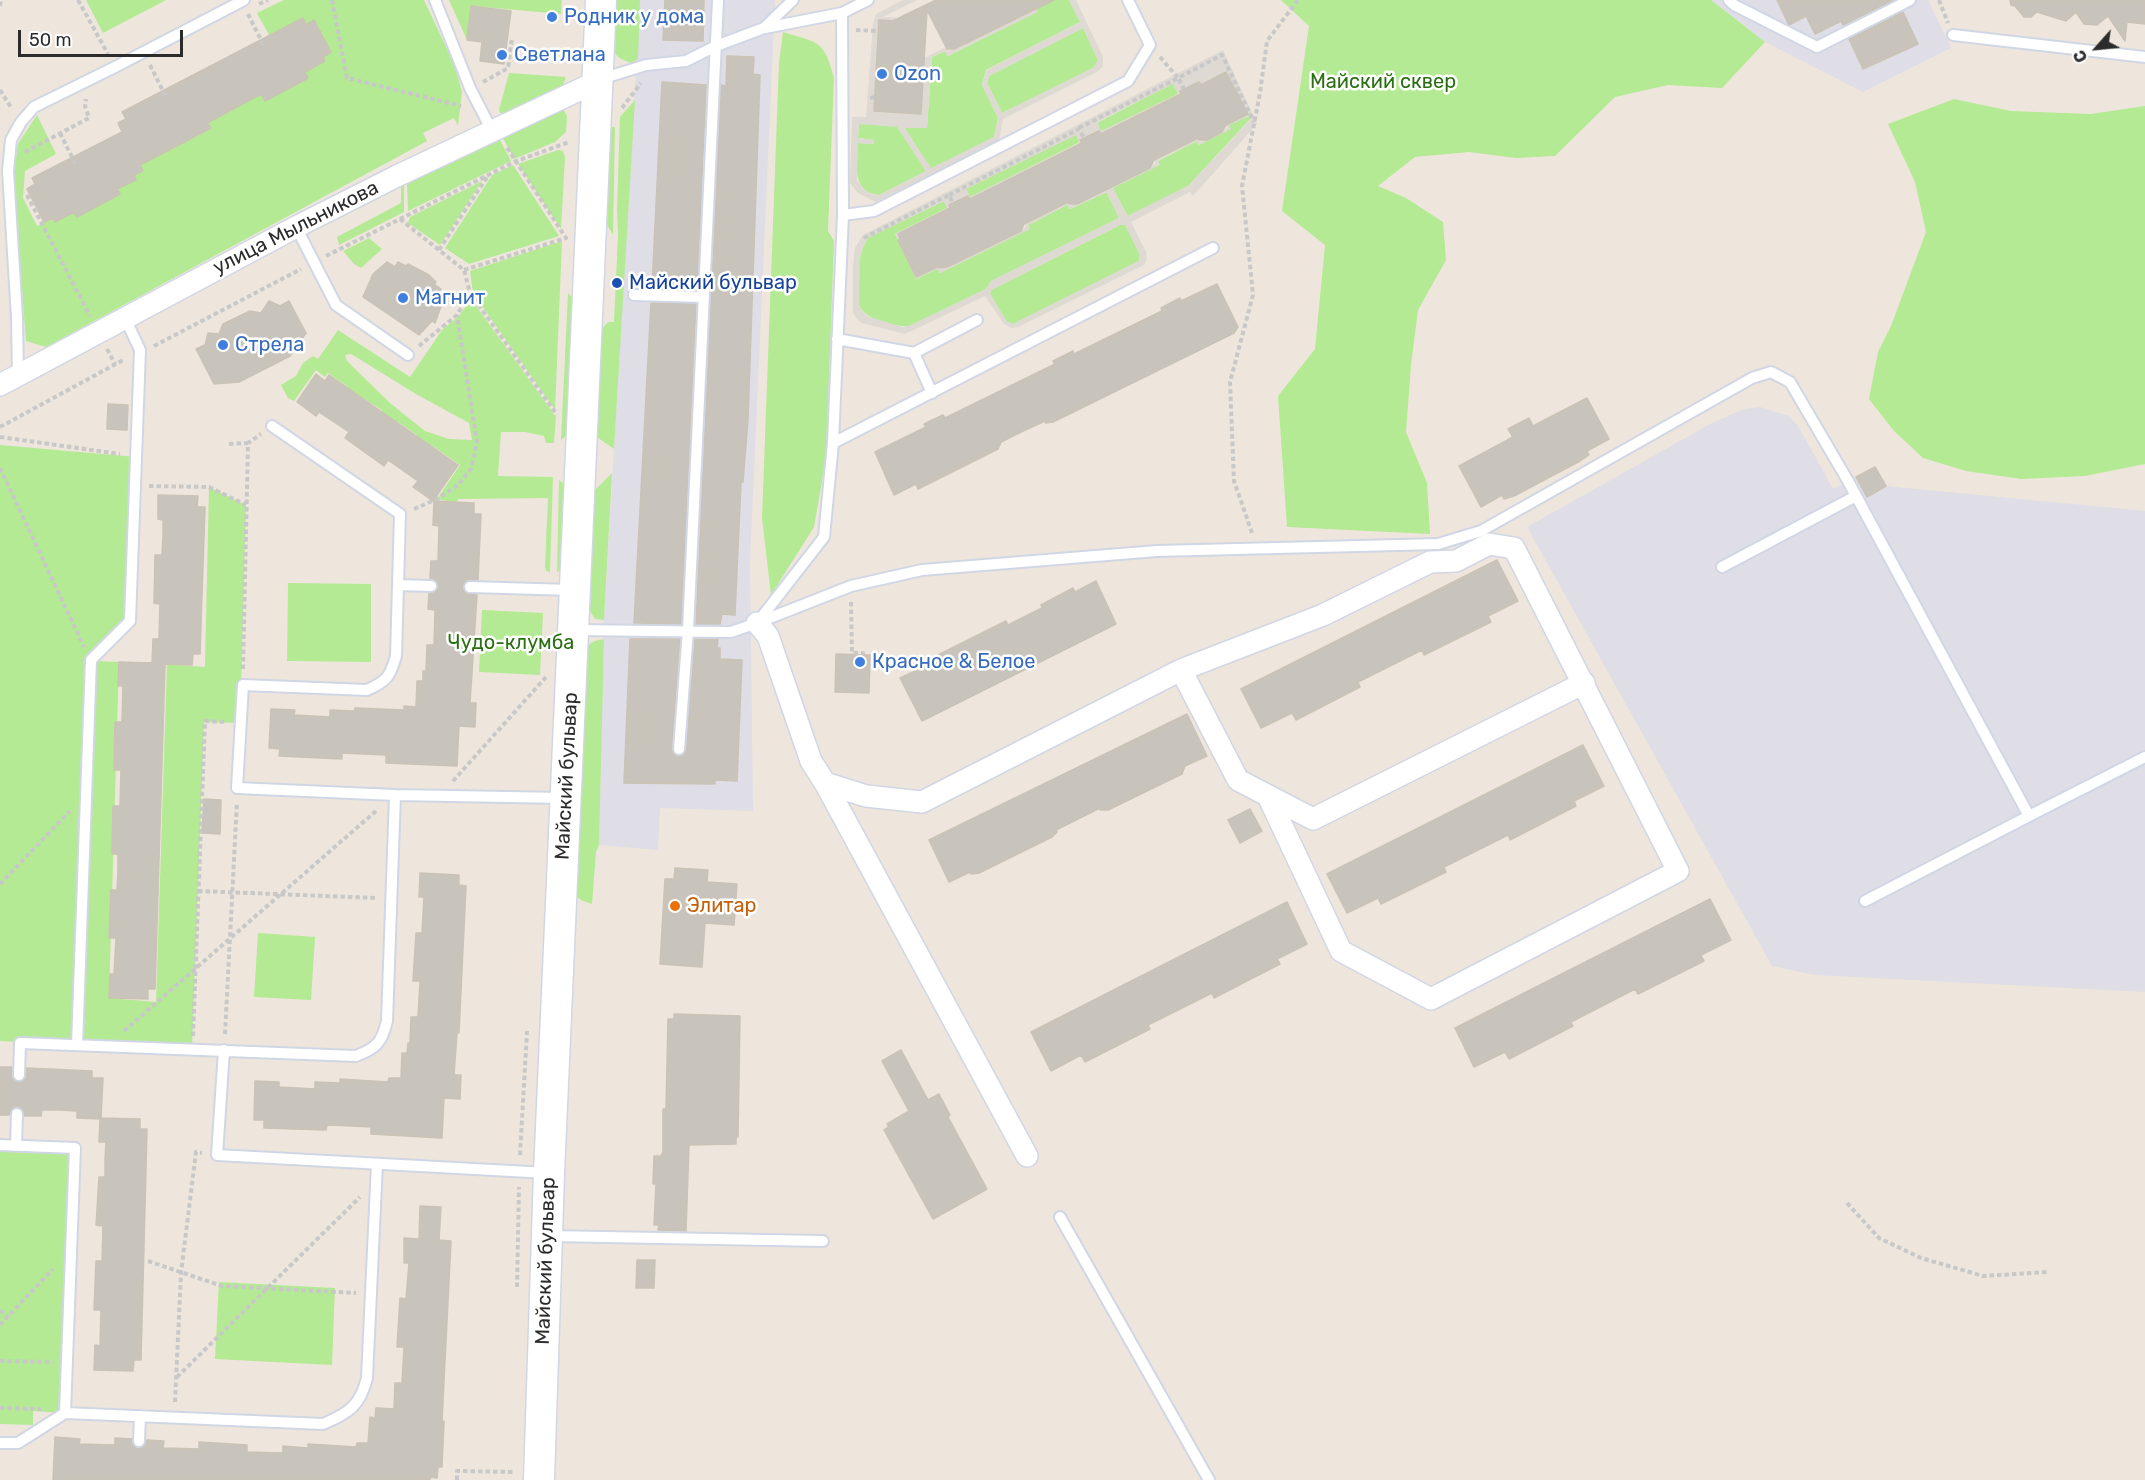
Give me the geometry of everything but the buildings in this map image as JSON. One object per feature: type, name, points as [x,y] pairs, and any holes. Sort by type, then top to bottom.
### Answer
[{"type":"main road","name":"Майский бульвар","points":[[526,1476],[547,1236],[601,0]]},
{"type":"street","name":"улица Мыльникова","points":[[9,381],[296,227],[598,81]]},
{"type":"street","points":[[825,783],[866,796],[922,802],[1181,670],[1323,615],[1430,562],[1456,561],[1489,544],[1514,548],[1678,871],[1431,999],[1341,951],[1268,796]]},
{"type":"street","points":[[757,623],[768,636],[811,761],[1027,1156]]},
{"type":"street","points":[[1181,670],[1238,780],[1313,819],[1584,683]]},
{"type":"lane","points":[[9,381],[17,318],[8,171],[11,140],[21,122],[34,106],[244,0]]},
{"type":"lane","points":[[435,0],[470,88],[492,131]]},
{"type":"lane","points":[[679,749],[688,630],[718,0]]},
{"type":"lane","points":[[764,28],[793,0]]},
{"type":"lane","points":[[598,81],[646,65],[686,61],[716,46],[764,28],[842,13],[868,0]]},
{"type":"lane","points":[[843,215],[874,211],[1128,81],[1150,45],[1128,0]]},
{"type":"lane","points":[[1732,3],[1745,0]]},
{"type":"lane","points":[[1732,3],[1816,47],[1910,0]]},
{"type":"lane","points":[[757,623],[824,537],[833,443],[843,215],[842,13]]},
{"type":"lane","points":[[1953,34],[2145,57]]},
{"type":"lane","points":[[0,157],[8,171]]},
{"type":"lane","points":[[296,227],[336,305],[408,355]]},
{"type":"lane","points":[[833,443],[1213,248]]},
{"type":"lane","points":[[634,294],[703,297]]},
{"type":"lane","points":[[77,1045],[91,660],[130,621],[140,350],[125,318]]},
{"type":"lane","points":[[837,339],[915,353],[977,320]]},
{"type":"lane","points":[[915,353],[932,393]]},
{"type":"lane","points":[[574,630],[731,632],[851,586],[922,570],[1157,551],[1438,544],[1481,531],[1752,378],[1771,372],[1790,382],[1856,496],[2029,816]]},
{"type":"lane","points":[[272,426],[400,514],[396,656],[391,674],[382,683],[367,690],[243,685],[237,788],[566,799]]},
{"type":"lane","points":[[1722,567],[1856,496]]},
{"type":"lane","points":[[398,585],[431,586]]},
{"type":"lane","points":[[470,587],[575,591]]},
{"type":"lane","points":[[1865,900],[2145,757]]},
{"type":"lane","points":[[19,1075],[20,1043],[356,1056],[371,1050],[383,1038],[387,1020],[395,795]]},
{"type":"lane","points":[[224,1050],[217,1155],[549,1173]]},
{"type":"lane","points":[[16,1146],[17,1114]]},
{"type":"lane","points":[[0,1145],[75,1148],[65,1411]]},
{"type":"lane","points":[[0,1443],[18,1443],[65,1411],[323,1424],[346,1414],[363,1395],[367,1378],[377,1164]]},
{"type":"lane","points":[[1060,1217],[1209,1480]]},
{"type":"lane","points":[[547,1236],[823,1242]]},
{"type":"lane","points":[[139,1441],[140,1416]]},
{"type":"path","points":[[0,6],[1,0]]},
{"type":"path","points":[[78,0],[115,67]]},
{"type":"path","points":[[266,48],[246,10],[268,0]]},
{"type":"path","points":[[332,0],[347,78],[481,111]]},
{"type":"path","points":[[1257,548],[1234,481],[1230,382],[1253,295],[1242,186],[1267,41],[1298,0]]},
{"type":"path","points":[[1939,0],[1953,34]]},
{"type":"path","points":[[1150,45],[1178,78],[1184,89]]},
{"type":"path","points":[[864,238],[1222,55],[1254,122]]},
{"type":"path","points":[[148,61],[167,99]]},
{"type":"path","points":[[22,153],[89,118],[85,106],[86,97],[91,91]]},
{"type":"path","points":[[1071,111],[1084,138]]},
{"type":"path","points":[[60,133],[76,165]]},
{"type":"path","points":[[0,427],[140,350],[159,345],[400,218],[514,162],[570,142]]},
{"type":"path","points":[[439,250],[489,174]]},
{"type":"path","points":[[25,191],[115,364]]},
{"type":"path","points":[[949,195],[952,203]]},
{"type":"path","points":[[400,218],[464,270],[470,293],[558,416]]},
{"type":"path","points":[[464,270],[566,238]]},
{"type":"path","points":[[408,355],[457,315],[470,293]]},
{"type":"path","points":[[400,514],[437,499],[458,485],[471,469],[477,443],[457,315]]},
{"type":"path","points":[[229,444],[248,443],[272,426]]},
{"type":"path","points":[[0,437],[136,457]]},
{"type":"path","points":[[243,685],[248,443]]},
{"type":"path","points":[[0,468],[91,660]]},
{"type":"path","points":[[135,486],[209,487],[246,505]]},
{"type":"path","points":[[851,586],[852,653],[863,654]]},
{"type":"path","points":[[440,795],[545,678]]},
{"type":"path","points":[[192,1049],[204,721],[240,723]]},
{"type":"path","points":[[224,1050],[237,788]]},
{"type":"path","points":[[0,884],[86,794]]},
{"type":"path","points":[[106,1047],[230,936],[395,795]]},
{"type":"path","points":[[198,891],[391,899]]},
{"type":"path","points":[[174,1418],[181,1273],[196,1152],[217,1155]]},
{"type":"path","points":[[176,1377],[376,1181]]},
{"type":"path","points":[[1847,1203],[1879,1238],[1921,1258],[1983,1276],[2048,1272]]},
{"type":"path","points":[[0,1324],[71,1251]]},
{"type":"path","points":[[148,1261],[222,1286],[371,1294]]},
{"type":"path","points":[[0,1310],[8,1317]]},
{"type":"path","points":[[0,1361],[67,1362]]},
{"type":"path","points":[[0,1408],[65,1411]]},
{"type":"path","points":[[457,1480],[457,1471],[526,1476]]},
{"type":"shaded area","points":[[640,0],[775,0],[750,562],[753,811],[660,808],[658,850],[599,845],[604,620]]},
{"type":"shaded area","points":[[903,0],[917,0],[883,17],[903,18],[902,15],[936,0],[905,16],[924,58],[946,47],[948,51],[954,49],[1036,7],[1038,12],[947,56],[944,51],[932,57],[927,128],[904,128],[931,168],[994,137],[998,118],[982,85],[987,70],[1080,22],[1069,0],[1076,0],[1103,57],[1103,66],[1097,72],[1003,119],[999,141],[876,202],[858,193],[850,183],[852,117],[866,117],[873,24],[876,14]],"holes":[[[879,21],[920,113],[874,111]],[[1083,28],[1098,60],[1093,68],[1002,113],[987,83],[989,76]],[[859,124],[897,127],[926,171],[879,195],[871,194],[863,189],[857,180],[858,143],[874,144],[874,140],[858,138]]]},
{"type":"shaded area","points":[[1711,0],[1928,0],[1951,48],[1863,92],[1765,42]]},
{"type":"shaded area","points":[[1223,50],[1257,124],[1193,196],[1190,192],[1131,222],[1146,252],[1147,259],[1144,265],[1018,327],[1011,328],[1004,324],[985,296],[905,334],[862,323],[853,313],[853,266],[855,248],[863,235]],"holes":[[[1226,73],[1248,113],[1226,125],[1227,128],[1222,132],[1200,142],[1198,138],[1154,160],[1156,163],[1150,168],[1070,206],[1068,202],[1024,224],[1026,227],[1021,231],[947,267],[940,269],[939,266],[898,240],[900,239],[898,234],[950,208],[949,205],[968,196],[970,199],[1082,143],[1080,140],[1099,131],[1101,134],[1181,94],[1180,91],[1199,82],[1201,85]],[[1173,84],[1178,94],[1101,131],[1097,122]],[[1250,116],[1251,119],[1188,186],[1127,216],[1113,188],[1160,165],[1158,160],[1197,141],[1199,145],[1231,129],[1229,125]],[[1076,135],[1079,143],[970,197],[966,189]],[[1106,192],[1119,218],[991,281],[986,289],[909,326],[902,327],[867,316],[859,305],[860,256],[868,238],[943,201],[947,208],[895,234],[916,279],[937,269],[940,273],[1030,229],[1028,225],[1067,205],[1070,209]],[[1120,225],[1125,225],[1140,255],[1139,261],[1013,324],[1007,322],[990,294],[991,290]]]},
{"type":"shaded area","points":[[1760,407],[1789,416],[1798,426],[1833,489],[1875,467],[1886,486],[2145,511],[2145,992],[1815,975],[1772,966],[1527,527],[1712,423],[1744,409]]},
{"type":"green space","points":[[86,0],[166,0],[103,33]]},
{"type":"green space","points":[[284,0],[424,0],[455,66],[462,92],[458,126],[454,118],[423,133],[427,141],[46,347],[26,341],[13,176],[18,144],[37,115],[56,154],[25,171],[23,198],[37,226],[53,218],[55,222],[74,212],[77,217],[102,198],[105,202],[119,195],[117,189],[136,180],[134,175],[142,171],[135,155],[167,151],[180,144],[178,138],[195,137],[210,129],[207,123],[261,94],[265,101],[308,78],[305,72],[325,61],[323,57],[331,52],[314,20],[306,25],[303,18],[269,35],[257,13]]},
{"type":"green space","points":[[449,0],[562,0],[561,14],[472,6],[467,40]]},
{"type":"green space","points":[[617,0],[640,0],[638,59],[631,63],[615,54]]},
{"type":"green space","points":[[1051,0],[1069,0],[1080,22],[986,70],[982,85],[998,118],[994,137],[931,169],[904,127],[927,128],[932,57],[945,51],[948,56],[1037,12],[1036,7]]},
{"type":"green space","name":"Майский сквер","points":[[1281,0],[1711,0],[1765,42],[1722,88],[1668,85],[1615,97],[1555,156],[1516,158],[1469,152],[1415,157],[1378,186],[1406,198],[1443,222],[1446,260],[1418,310],[1406,432],[1427,483],[1430,534],[1287,527],[1278,396],[1315,349],[1325,245],[1282,211],[1309,26]]},
{"type":"green space","points":[[1083,28],[1098,60],[1093,68],[1002,113],[987,83],[989,76]]},
{"type":"green space","points":[[783,32],[818,44],[827,56],[834,78],[828,231],[834,241],[826,458],[814,527],[771,595],[762,518],[779,63]]},
{"type":"green space","points":[[509,73],[566,77],[563,85],[500,113]]},
{"type":"green space","points":[[1173,83],[1178,94],[1101,132],[1097,123]]},
{"type":"green space","points":[[1954,99],[2011,111],[2091,114],[2145,106],[2145,464],[2085,476],[2021,479],[1966,471],[1923,458],[1894,431],[1869,399],[1878,352],[1891,326],[1926,232],[1915,182],[1888,124]]},
{"type":"green space","points":[[635,100],[614,449],[594,435],[599,332],[608,322],[614,322],[620,117]]},
{"type":"green space","points":[[564,110],[567,116],[566,132],[555,142],[514,159],[502,136]]},
{"type":"green space","points":[[1250,115],[1251,118],[1188,186],[1128,217],[1113,188],[1159,165],[1158,161],[1197,141],[1199,145],[1230,129],[1229,125]]},
{"type":"green space","points":[[859,124],[897,126],[926,171],[879,195],[864,189],[858,176],[858,143],[874,144],[874,140],[858,138]]},
{"type":"green space","points":[[609,127],[615,127],[613,235],[605,221]]},
{"type":"green space","points":[[1076,134],[1080,142],[970,197],[966,189]]},
{"type":"green space","points":[[499,138],[511,161],[408,211],[407,183]]},
{"type":"green space","points":[[558,150],[563,151],[565,157],[561,229],[518,164]]},
{"type":"green space","points":[[513,165],[559,236],[469,264],[445,248],[492,175]]},
{"type":"green space","points":[[482,181],[440,245],[408,223],[410,217]]},
{"type":"green space","points":[[404,185],[404,212],[339,245],[337,237],[401,203],[401,187]]},
{"type":"green space","points":[[1107,192],[1119,218],[991,281],[986,289],[909,326],[881,322],[867,315],[859,305],[859,262],[868,238],[944,201],[947,208],[895,234],[916,279],[937,268],[940,273],[1029,229],[1028,225],[1067,205],[1070,209]]},
{"type":"green space","points":[[1125,224],[1140,255],[1139,261],[1013,324],[1007,322],[990,294],[991,290]]},
{"type":"green space","points":[[369,238],[382,249],[361,268],[354,264],[343,251]]},
{"type":"green space","points":[[562,241],[555,410],[473,293],[470,271]]},
{"type":"green space","points":[[568,293],[574,300],[570,427],[566,436],[561,440]]},
{"type":"green space","points":[[471,299],[556,417],[554,443],[546,443],[544,436],[525,432],[501,432],[498,476],[553,477],[550,572],[546,571],[545,566],[548,498],[458,499],[457,503],[437,499],[460,465],[431,445],[430,447],[398,422],[394,427],[378,416],[382,410],[348,389],[328,373],[325,377],[316,370],[294,401],[288,398],[281,385],[296,376],[303,363],[313,356],[318,359],[338,330],[410,377],[442,330],[459,316]],"holes":[[[351,354],[469,423],[472,440],[449,439],[425,431],[390,403],[347,361],[345,355]]]},
{"type":"green space","points":[[0,445],[136,457],[130,621],[96,661],[119,662],[109,998],[156,1002],[167,664],[205,667],[209,487],[246,505],[240,723],[204,722],[192,1049],[83,1046],[84,997],[77,1045],[0,1041]]},
{"type":"green space","points":[[612,473],[604,620],[595,619],[588,608],[593,492]]},
{"type":"green space","points":[[559,480],[568,487],[563,570],[557,572]]},
{"type":"green space","points":[[288,583],[371,584],[371,662],[287,661]]},
{"type":"green space","name":"Чудо-клумба","points":[[482,610],[543,613],[540,675],[479,672]]},
{"type":"green space","points":[[604,639],[599,845],[596,852],[592,904],[577,897],[585,652],[592,642]]},
{"type":"green space","points":[[258,933],[315,937],[311,1000],[254,997]]},
{"type":"green space","points":[[0,1146],[75,1148],[65,1413],[33,1411],[33,1425],[0,1424]]},
{"type":"green space","points":[[219,1282],[335,1288],[332,1365],[215,1359]]},
{"type":"place","name":"Родник у дома","points":[[552,17]]},
{"type":"place","name":"Светлана","points":[[502,55]]},
{"type":"place","name":"Ozon","points":[[882,74]]},
{"type":"place","name":"Майский бульвар","points":[[617,283]]},
{"type":"place","name":"Магнит","points":[[403,298]]},
{"type":"place","name":"Стрела","points":[[223,345]]},
{"type":"place","name":"Красное & Белое","points":[[860,662]]},
{"type":"place","name":"Элитар","points":[[675,906]]}]
